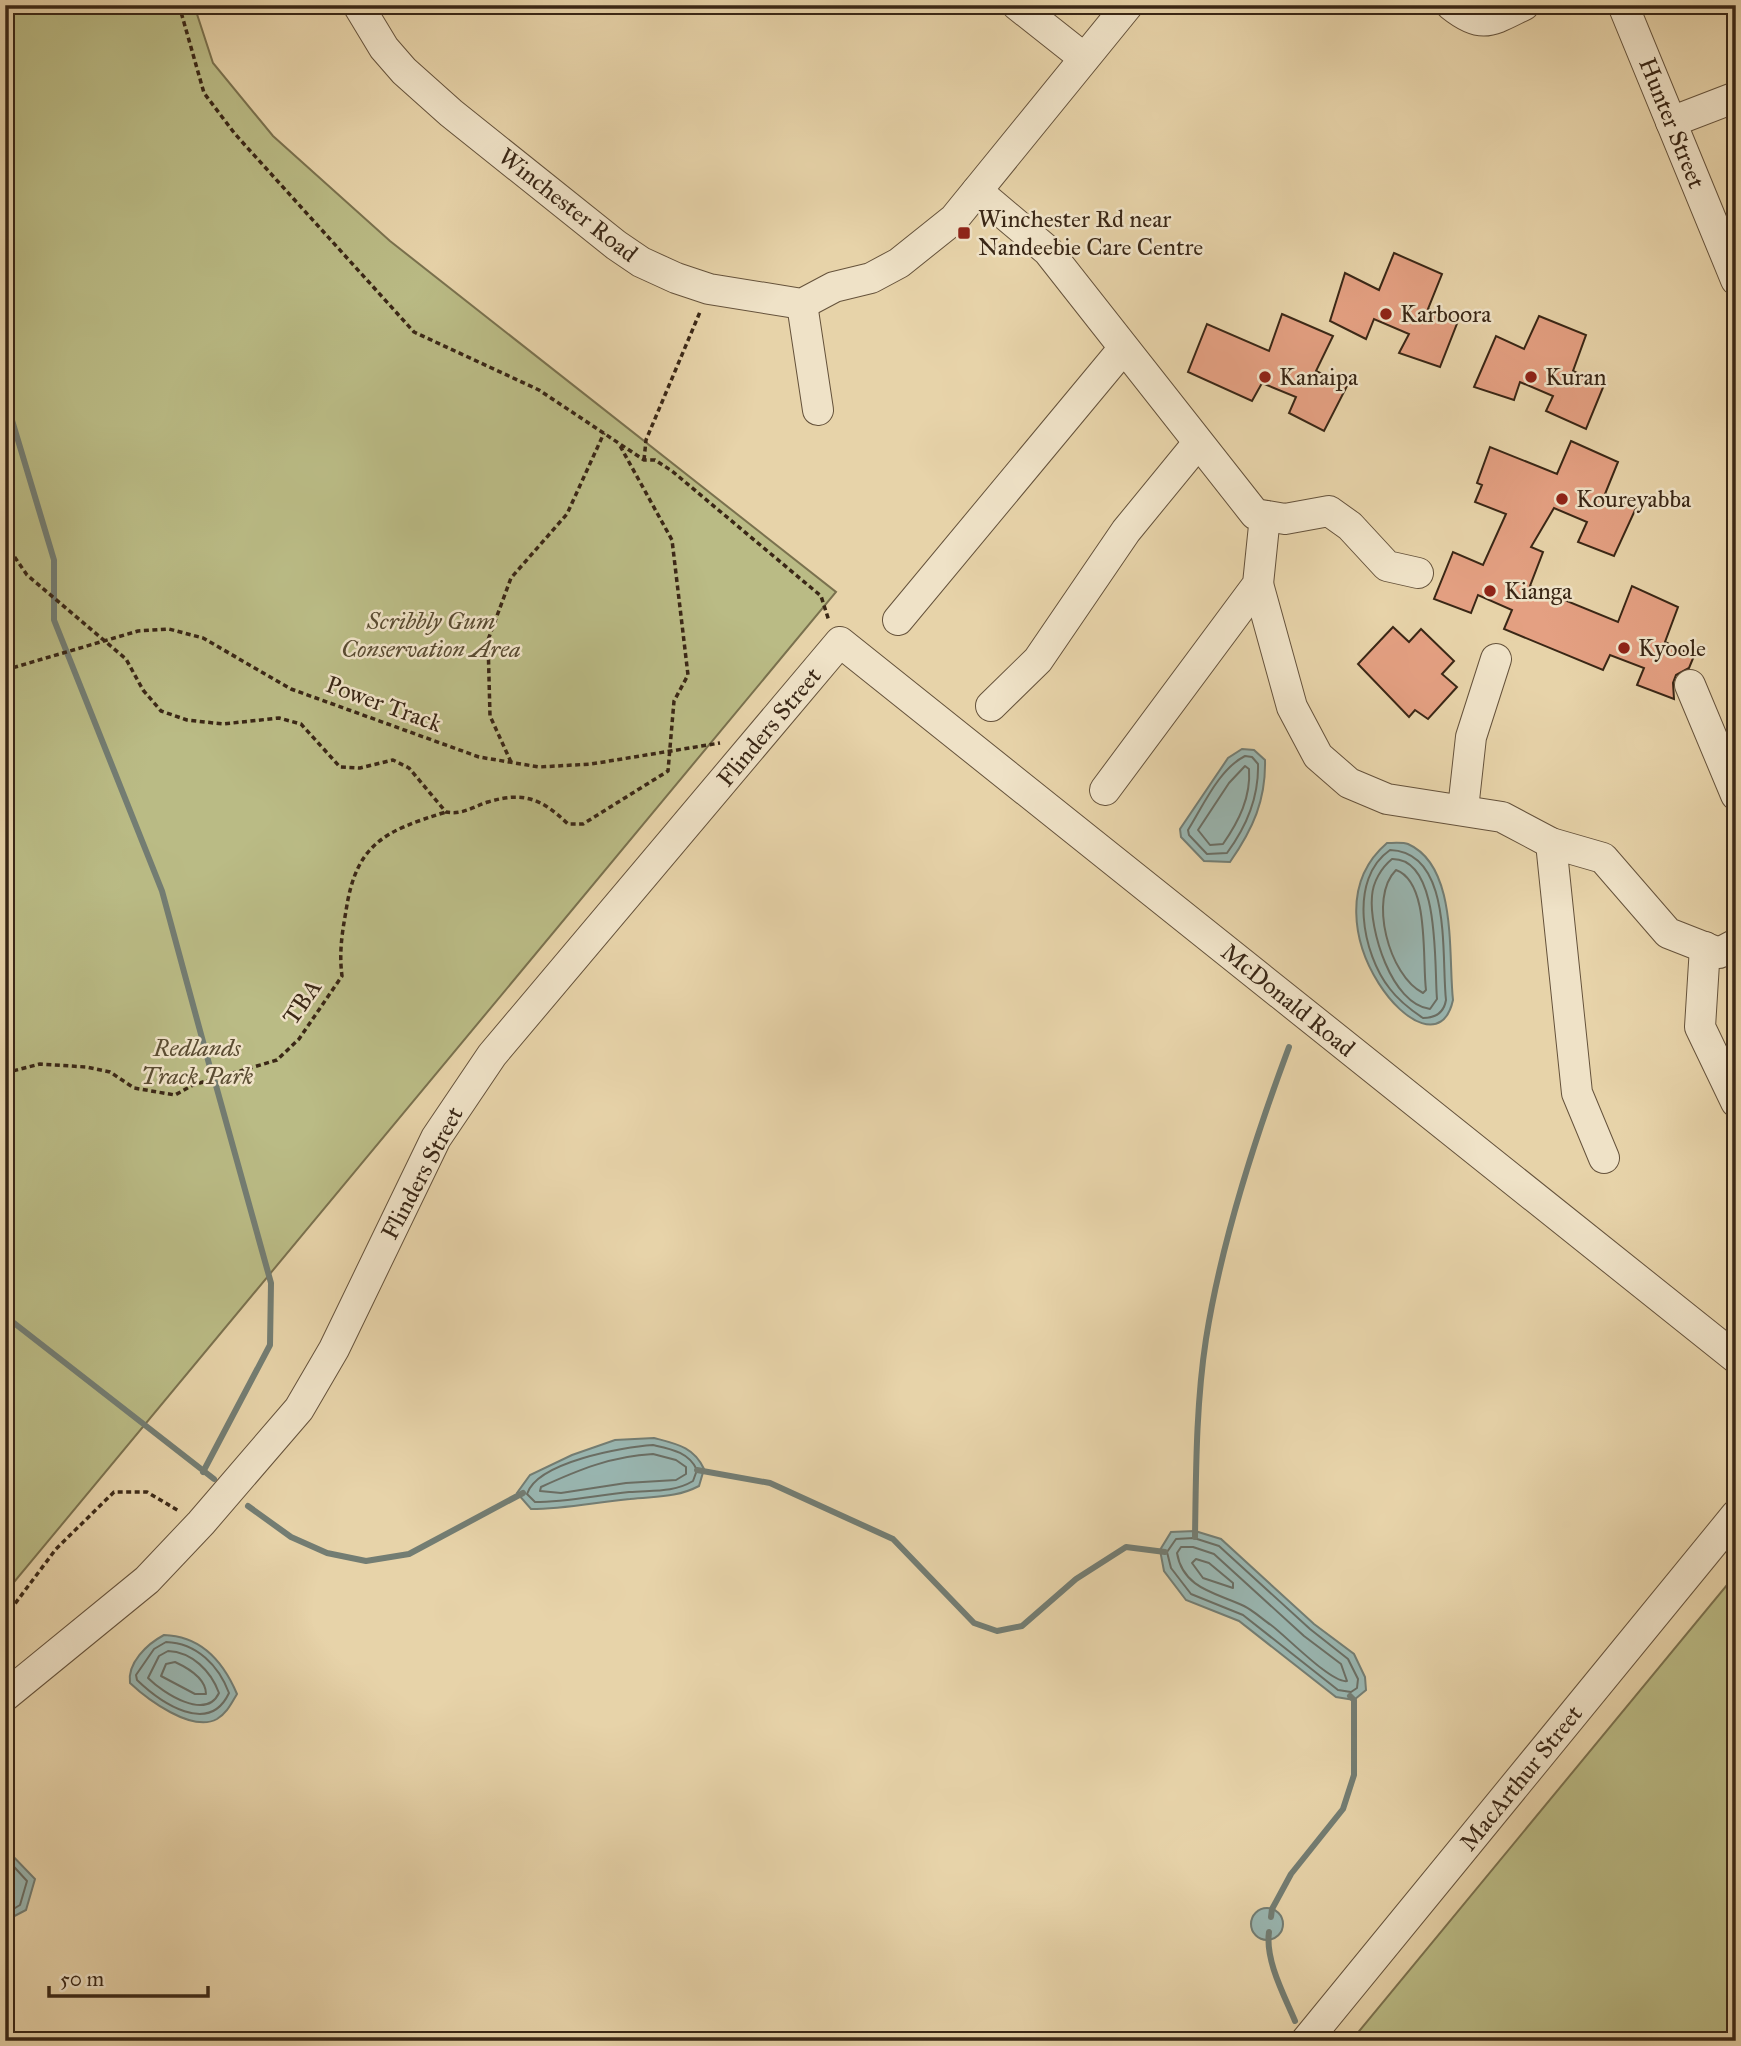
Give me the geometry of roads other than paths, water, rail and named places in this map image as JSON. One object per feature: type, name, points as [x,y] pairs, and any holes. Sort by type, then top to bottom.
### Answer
[{"type":"street","name":"Winchester Road","points":[[358,5],[384,48],[404,71],[560,201],[641,262],[709,289],[802,304]]},
{"type":"street","points":[[1017,5],[1084,58]]},
{"type":"street","points":[[818,410],[802,304],[834,287],[871,278],[899,263],[954,219],[1128,5]]},
{"type":"street","points":[[1451,5],[1469,20],[1490,21],[1524,5]]},
{"type":"street","name":"Hunter Street","points":[[1623,5],[1736,280]]},
{"type":"street","points":[[1671,122],[1736,97]]},
{"type":"street","points":[[977,191],[1048,251],[1255,514],[1285,519],[1329,512],[1350,526],[1387,566],[1418,573]]},
{"type":"street","points":[[898,620],[1123,349]]},
{"type":"street","points":[[991,706],[1038,660],[1126,531],[1198,443]]},
{"type":"street","points":[[1265,516],[1258,584],[1292,707],[1318,756],[1349,783],[1387,799],[1502,817],[1551,843],[1603,858],[1668,933],[1719,953],[1736,944]]},
{"type":"street","points":[[1105,790],[1258,584]]},
{"type":"street","name":"Flinders Street","points":[[5,1696],[147,1580],[201,1523],[299,1409],[334,1349],[436,1138],[492,1055],[840,642]]},
{"type":"street","name":"McDonald Road","points":[[840,642],[1736,1359]]},
{"type":"street","points":[[1463,810],[1471,737],[1496,659]]},
{"type":"street","points":[[1690,685],[1736,794]]},
{"type":"street","points":[[1551,843],[1577,1093],[1604,1158]]},
{"type":"street","points":[[1705,947],[1700,1027],[1736,1102]]},
{"type":"street","name":"MacArthur Street","points":[[1306,2041],[1736,1515]]},
{"type":"water","points":[[1242,749],[1254,750],[1265,760],[1263,788],[1256,814],[1230,862],[1204,861],[1181,837],[1180,829],[1228,758]]},
{"type":"water","points":[[1387,843],[1408,844],[1424,855],[1435,871],[1443,891],[1450,937],[1453,1000],[1441,1021],[1422,1023],[1400,1009],[1379,983],[1363,950],[1356,913],[1363,876]]},
{"type":"water","points":[[654,1438],[677,1445],[695,1456],[704,1469],[699,1486],[666,1496],[544,1509],[531,1509],[517,1493],[530,1475],[572,1455],[615,1440]]},
{"type":"water","points":[[1195,1531],[1221,1539],[1314,1624],[1354,1654],[1365,1677],[1366,1690],[1354,1700],[1336,1697],[1239,1621],[1186,1600],[1164,1571],[1160,1550],[1171,1532]]},
{"type":"water","points":[[164,1635],[177,1636],[200,1645],[225,1671],[237,1694],[217,1719],[195,1722],[183,1718],[158,1705],[130,1683],[135,1661],[151,1643]]},
{"type":"water","points":[[5,1848],[35,1879],[26,1910],[5,1921]]},
{"type":"water","points":[[1267,1908],[1278,1913],[1283,1924],[1278,1935],[1267,1940],[1256,1935],[1251,1924],[1256,1913]]},
{"type":"waterway","points":[[5,397],[54,560],[54,620],[162,891],[211,1071]]},
{"type":"waterway","points":[[1195,1537],[1200,1388],[1212,1303],[1240,1192],[1289,1047]]},
{"type":"waterway","points":[[203,1472],[270,1345],[271,1283],[215,1082]]},
{"type":"waterway","points":[[5,1316],[214,1479]]},
{"type":"waterway","points":[[697,1470],[770,1483],[893,1539],[974,1623],[997,1631],[1022,1626],[1076,1579],[1126,1547],[1165,1552]]},
{"type":"waterway","points":[[248,1506],[291,1537],[327,1553],[366,1561],[409,1554],[523,1493]]},
{"type":"waterway","points":[[1271,1917],[1272,1909],[1291,1874],[1343,1809],[1354,1775],[1354,1700],[1350,1696]]},
{"type":"waterway","points":[[1269,1932],[1273,1966],[1295,2021]]},
{"type":"place","name":"Winchester Rd near Nandeebie Care Centre","points":[[964,233]]},
{"type":"place","name":"Karboora","points":[[1386,314]]},
{"type":"place","name":"Kanaipa","points":[[1265,377]]},
{"type":"place","name":"Kuran","points":[[1531,377]]},
{"type":"place","name":"Koureyabba","points":[[1562,499]]},
{"type":"place","name":"Kianga","points":[[1490,591]]},
{"type":"place","name":"Kyoole","points":[[1624,648]]},
{"type":"park label","name":"Scribbly Gum Conservation Area","points":[[431,635]]},
{"type":"park label","name":"Redlands Track Park","points":[[197,1062]]}]
